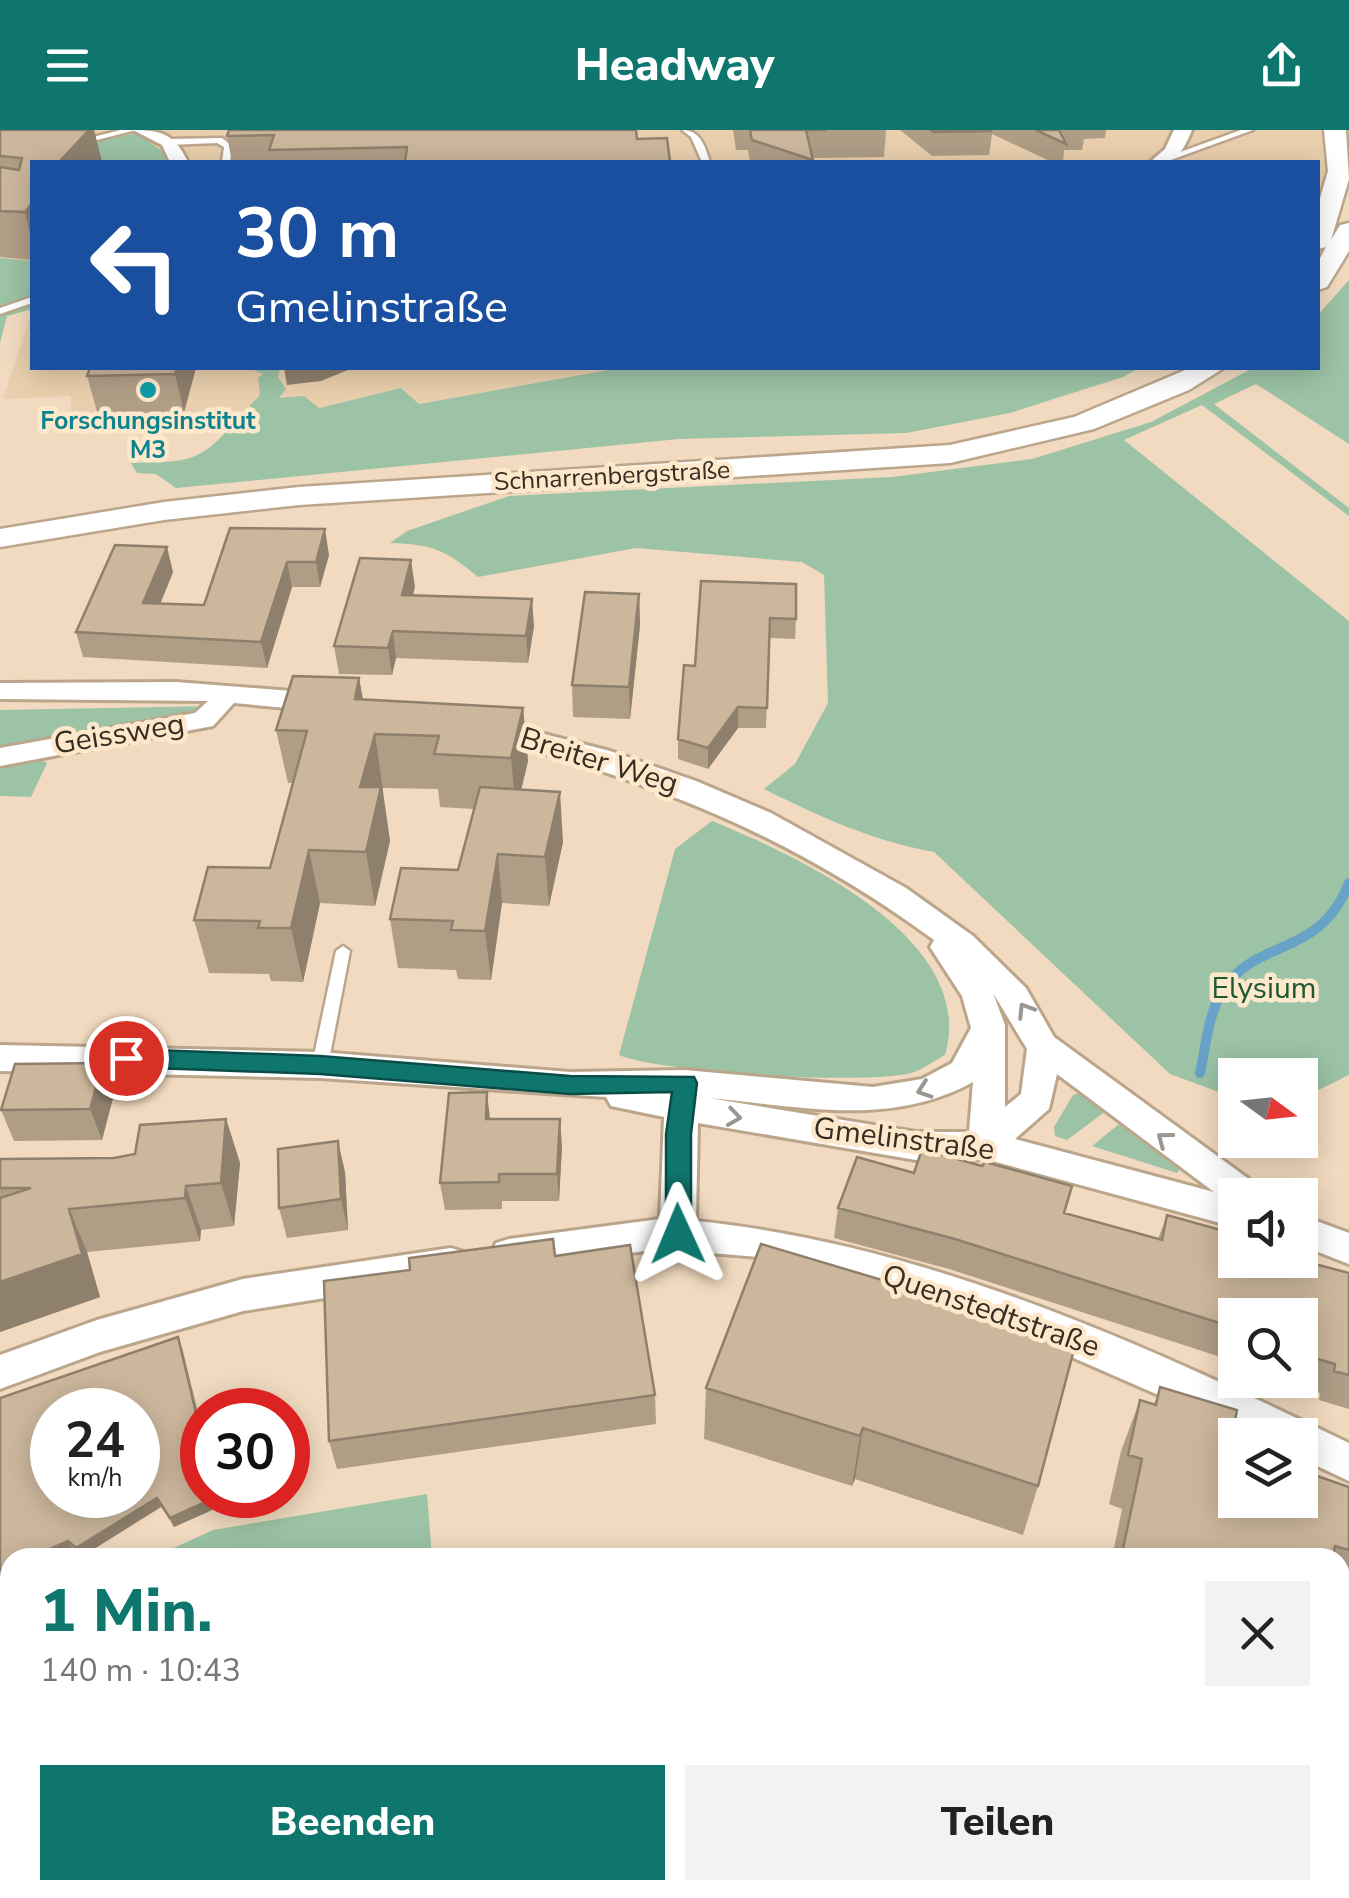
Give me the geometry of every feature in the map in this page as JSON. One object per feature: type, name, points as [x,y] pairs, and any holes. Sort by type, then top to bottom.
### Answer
[{"type":"street","points":[[142,130],[170,142],[178,160]]},
{"type":"street","points":[[1163,160],[1180,143],[1184,130]]},
{"type":"street","points":[[1320,235],[1340,170],[1335,130]]},
{"type":"street","points":[[1320,279],[1349,230]]},
{"type":"street","name":"Schnarrenbergstraße","points":[[0,520],[178,495],[428,474],[871,452],[958,443],[1071,418],[1116,401],[1176,370]]},
{"type":"street","name":"Schnarrenbergstraße","points":[[0,538],[146,513],[299,496],[950,454],[1027,441],[1091,422],[1206,370]]},
{"type":"street","points":[[0,691],[124,688],[227,693],[350,706]]},
{"type":"street","name":"Geissweg","points":[[0,756],[203,720],[227,693]]},
{"type":"street","name":"Breiter Weg","points":[[454,721],[564,747],[712,798],[834,858],[999,976],[1032,1018],[1045,1047]]},
{"type":"street","name":"Breiter Weg","points":[[925,921],[972,983],[988,1025],[993,1064],[985,1145]]},
{"type":"street","name":"Gmelinstraße","points":[[0,1058],[320,1065],[683,1096],[902,1097],[929,1091],[964,1072],[988,1025]]},
{"type":"street","points":[[985,1145],[1012,1130],[1030,1110],[1048,1077],[1045,1047]]},
{"type":"street","points":[[1045,1047],[1221,1178]]},
{"type":"street","points":[[678,1234],[683,1096]]},
{"type":"street","name":"Gmelinstraße","points":[[683,1096],[916,1146],[985,1145],[1218,1207]]},
{"type":"street","name":"Quenstedtstraße","points":[[0,1372],[97,1336],[243,1295],[575,1244],[678,1234],[770,1245],[944,1291],[1100,1348],[1253,1418]]},
{"type":"street","points":[[1318,1237],[1349,1250]]},
{"type":"street","points":[[1318,1448],[1349,1463]]},
{"type":"lane","points":[[62,145],[132,130]]},
{"type":"lane","points":[[1165,160],[1249,130]]},
{"type":"lane","points":[[693,132],[705,160]]},
{"type":"lane","points":[[170,142],[220,140],[228,146],[226,160]]},
{"type":"lane","points":[[0,311],[30,301]]},
{"type":"lane","points":[[320,1065],[343,951]]},
{"type":"shaded area","points":[[0,130],[1335,130],[1320,229],[1320,160],[30,160],[30,312],[0,287]]},
{"type":"shaded area","points":[[30,316],[30,370],[609,370],[419,404],[401,388],[254,423],[156,430],[70,424],[71,396],[3,399]]},
{"type":"green space","points":[[137,133],[162,151],[166,160],[36,160],[61,148]]},
{"type":"green space","points":[[0,258],[30,261],[30,310],[7,316],[0,343]]},
{"type":"green space","name":"Elysium","points":[[1349,280],[1349,444],[1256,384],[1214,404],[1349,508],[1349,516],[1202,405],[1124,440],[1349,621],[1349,1075],[1318,1090],[1318,1058],[1218,1058],[1218,1092],[1170,1074],[934,852],[847,827],[764,789],[795,764],[828,703],[824,575],[802,562],[636,548],[478,577],[438,550],[390,543],[407,531],[509,496],[892,477],[1032,459],[1151,422],[1249,370],[1320,370],[1320,313]]},
{"type":"green space","points":[[254,370],[280,370],[278,377],[286,389],[279,398],[304,396],[319,408],[401,388],[419,404],[609,370],[1135,370],[1010,413],[906,433],[679,439],[176,488],[156,474],[137,473],[131,463],[188,459],[209,448],[232,425],[256,423],[250,405],[260,395],[258,378],[263,374]]},
{"type":"green space","points":[[216,706],[211,711],[0,753],[0,710]]},
{"type":"green space","points":[[32,755],[47,763],[31,797],[0,796],[0,764]]},
{"type":"green space","points":[[712,821],[832,880],[874,908],[909,939],[935,974],[948,1013],[945,1055],[911,1073],[851,1078],[718,1072],[619,1055],[675,849]]},
{"type":"green space","points":[[1080,1093],[1106,1111],[1067,1140],[1055,1136],[1054,1127],[1073,1095]]},
{"type":"green space","points":[[1119,1124],[1180,1169],[1177,1173],[1092,1146]]},
{"type":"green space","points":[[427,1494],[431,1548],[174,1548],[213,1530],[284,1518],[310,1518],[310,1514]]},
{"type":"building","points":[[0,130],[89,130],[61,160],[30,160],[30,206],[25,212],[0,211],[0,167],[19,170],[22,158],[0,156]]},
{"type":"building","points":[[229,130],[636,130],[637,139],[667,138],[670,160],[405,160],[407,147],[269,150],[274,135],[227,136]]},
{"type":"building","points":[[750,130],[806,130],[813,160],[752,140]]},
{"type":"building","points":[[931,130],[990,130],[992,131],[934,132]]},
{"type":"building","points":[[1036,130],[1059,130],[1066,144]]},
{"type":"building","points":[[89,370],[176,370],[175,374],[87,376]]},
{"type":"building","points":[[230,528],[325,529],[316,562],[287,562],[261,642],[76,632],[115,545],[167,547],[143,603],[204,605]]},
{"type":"building","points":[[360,558],[411,560],[402,595],[532,599],[526,636],[393,631],[388,648],[334,646]]},
{"type":"building","points":[[701,581],[796,584],[796,619],[770,618],[767,708],[738,707],[708,748],[678,739],[684,665],[695,666]]},
{"type":"building","points":[[585,592],[639,594],[629,687],[572,685]]},
{"type":"building","points":[[293,676],[359,678],[355,699],[523,708],[511,758],[434,754],[439,736],[375,734],[360,787],[381,787],[366,852],[309,850],[291,928],[258,928],[260,921],[194,920],[208,867],[270,868],[307,731],[276,730]]},
{"type":"building","points":[[480,787],[560,792],[545,857],[498,854],[485,931],[451,930],[453,921],[390,919],[401,868],[458,870]]},
{"type":"building","points":[[103,1063],[90,1109],[1,1110],[15,1064]]},
{"type":"building","points":[[487,1092],[486,1119],[560,1119],[557,1174],[499,1174],[499,1182],[440,1183],[449,1093]]},
{"type":"building","points":[[226,1119],[221,1183],[186,1186],[185,1198],[69,1209],[82,1254],[0,1282],[0,1198],[31,1188],[0,1188],[0,1159],[114,1158],[135,1154],[140,1125]]},
{"type":"building","points":[[338,1141],[341,1199],[279,1208],[278,1149]]},
{"type":"building","points":[[922,1149],[1072,1186],[1064,1213],[1162,1240],[1167,1215],[1218,1229],[1218,1278],[1318,1278],[1318,1265],[1349,1273],[1349,1375],[1334,1371],[1335,1364],[1318,1359],[1318,1298],[1218,1298],[1218,1323],[955,1239],[838,1208],[857,1157],[914,1173]]},
{"type":"building","points":[[553,1239],[555,1256],[630,1245],[655,1395],[329,1441],[324,1281],[410,1270],[409,1258]]},
{"type":"building","points":[[761,1244],[1077,1338],[1038,1486],[863,1428],[860,1436],[706,1388]]},
{"type":"building","points":[[178,1337],[190,1388],[180,1388],[180,1514],[170,1518],[160,1503],[160,1388],[30,1388],[30,1518],[125,1518],[76,1548],[68,1541],[52,1548],[0,1548],[0,1398]]},
{"type":"building","points":[[1160,1387],[1237,1410],[1235,1418],[1218,1418],[1218,1518],[1318,1518],[1318,1476],[1349,1487],[1349,1548],[1123,1548],[1142,1459],[1128,1455],[1140,1400],[1156,1405]]},
{"type":"waterway","points":[[1200,1073],[1211,1020],[1223,990],[1253,961],[1321,925],[1349,883]]},
{"type":"place","name":"Forschungsinstitut M3","points":[[148,390]]},
{"type":"route","points":[[126,1058],[320,1065],[570,1085],[685,1083],[678,1134],[678,1234]]}]
